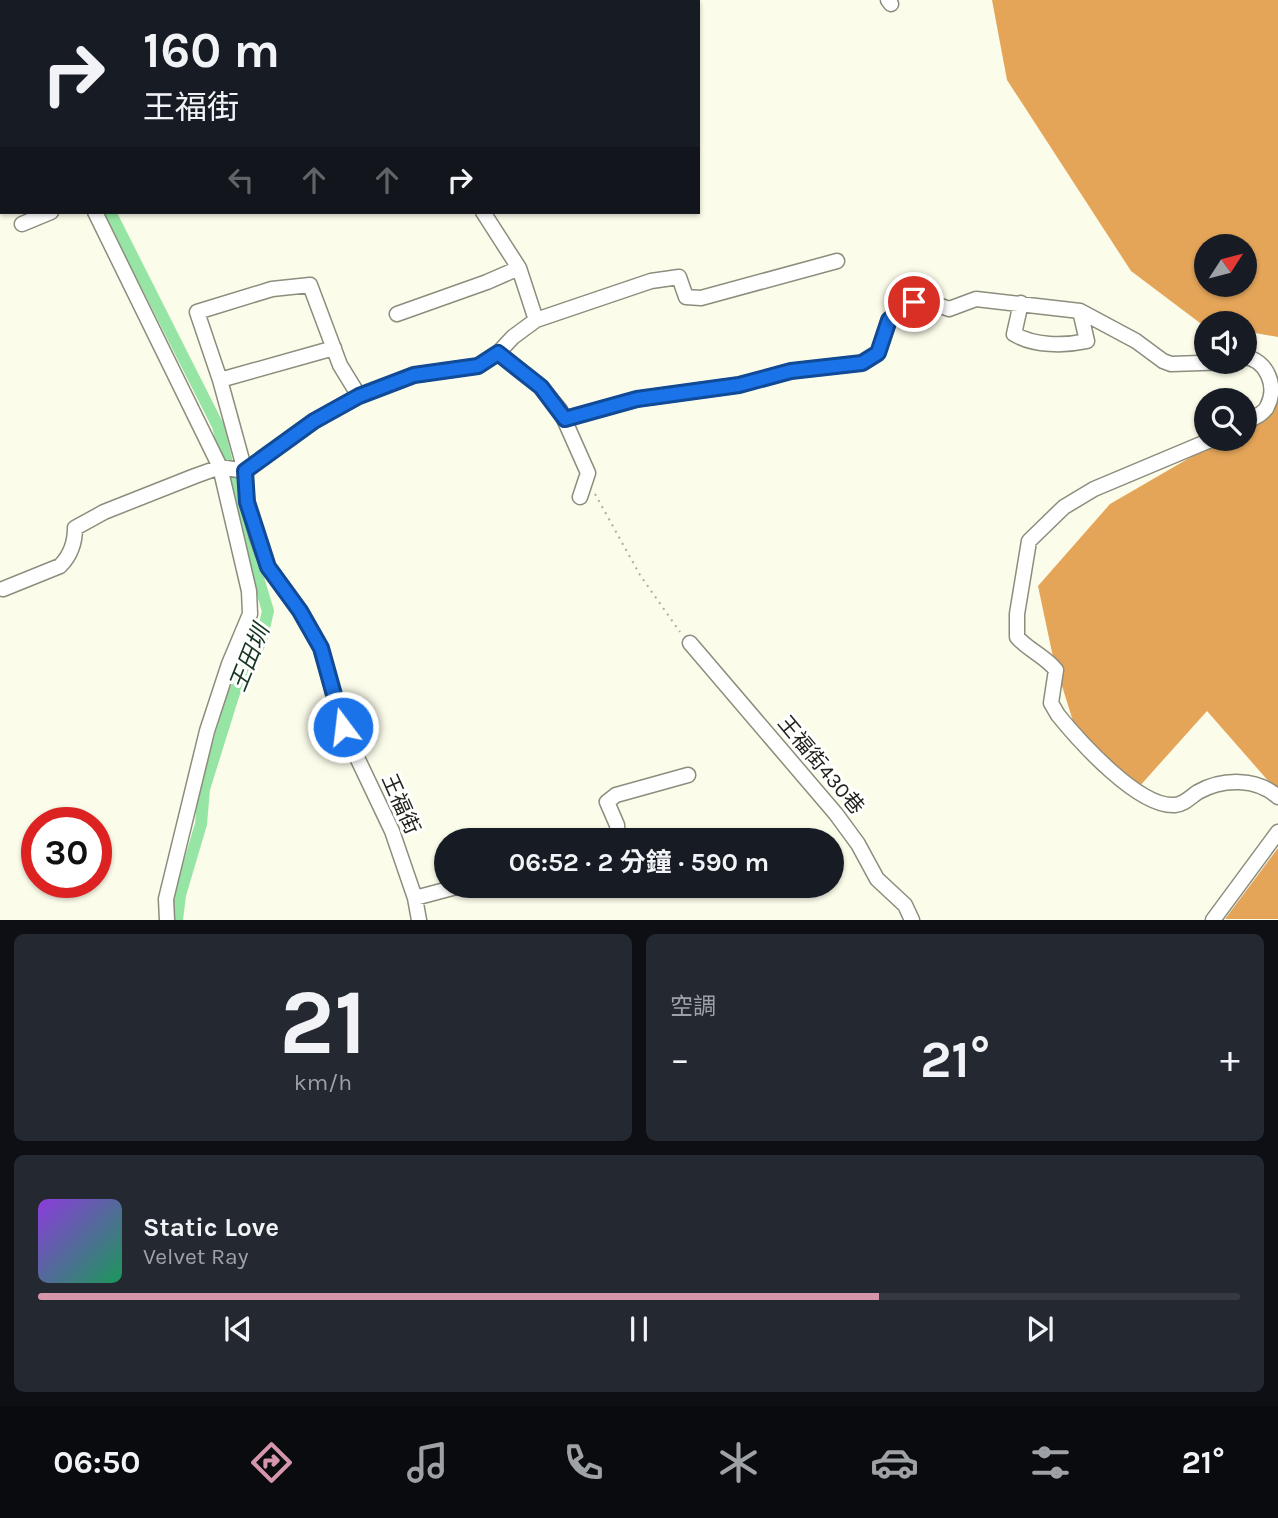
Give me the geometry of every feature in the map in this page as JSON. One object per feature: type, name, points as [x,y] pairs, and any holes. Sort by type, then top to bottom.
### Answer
[{"type":"street","points":[[22,223],[46,214]]},
{"type":"street","points":[[96,214],[220,467],[249,591],[250,614],[229,664],[207,732],[166,899],[167,919]]},
{"type":"street","points":[[484,214],[519,268],[536,320]]},
{"type":"street","points":[[3,589],[60,566],[75,539],[75,528],[104,512],[220,467],[245,471],[314,421],[359,396],[414,375],[478,366],[498,353],[513,337],[536,320],[651,281],[679,277],[686,297],[701,298],[837,261]]},
{"type":"street","points":[[397,314],[519,268]]},
{"type":"street","name":"王福街","points":[[334,348],[310,285],[272,289],[197,312],[220,380],[245,471],[247,502],[268,567],[300,611],[321,648],[343,727],[392,831],[415,898],[419,919]]},
{"type":"street","points":[[565,419],[637,399],[739,385],[791,371],[862,363],[878,353],[889,320],[902,308],[922,299],[949,309],[975,299],[1080,312],[1136,341],[1163,361],[1171,364],[1194,363]]},
{"type":"street","points":[[1021,303],[1014,334],[1026,341],[1071,345],[1087,341],[1080,312]]},
{"type":"street","points":[[220,380],[334,348],[340,365],[359,396]]},
{"type":"street","points":[[498,353],[541,387],[565,419],[587,467],[587,478],[580,497]]},
{"type":"street","points":[[1257,360],[1268,368],[1272,383],[1271,400],[1266,411],[1257,416]]},
{"type":"street","points":[[1194,447],[1094,489],[1064,507],[1029,541],[1017,614],[1017,637],[1056,670],[1051,703],[1058,715],[1123,783],[1159,802],[1174,805],[1186,802],[1196,793],[1217,784],[1258,784],[1275,794]]},
{"type":"street","name":"王福街430巷","points":[[690,643],[836,814],[858,844],[877,879],[905,905],[912,919]]},
{"type":"street","points":[[617,828],[607,802],[616,795],[688,775]]},
{"type":"street","points":[[1213,919],[1278,832]]},
{"type":"street","points":[[415,898],[434,893]]},
{"type":"path","points":[[587,478],[640,575],[690,643]]},
{"type":"shaded area","points":[[992,0],[1278,0],[1278,337],[1257,333],[1257,311],[1194,311],[1194,318],[1131,271],[1007,80]]},
{"type":"shaded area","points":[[1278,396],[1278,792],[1207,711],[1138,788],[1077,734],[1053,657],[1038,586],[1110,504],[1201,451],[1257,451],[1257,419],[1274,409]]},
{"type":"shaded area","points":[[1278,848],[1278,919],[1225,919]]},
{"type":"waterway","name":"王田圳","points":[[111,214],[218,426],[244,531],[268,611],[261,641],[234,693],[204,789],[201,824],[180,895],[177,920]]},
{"type":"route","points":[[343,727],[321,648],[300,611],[268,567],[247,502],[245,471],[314,421],[359,396],[414,375],[478,366],[498,353],[541,387],[565,419],[637,399],[739,385],[791,371],[862,363],[878,353],[889,320],[902,308],[914,302]]}]
